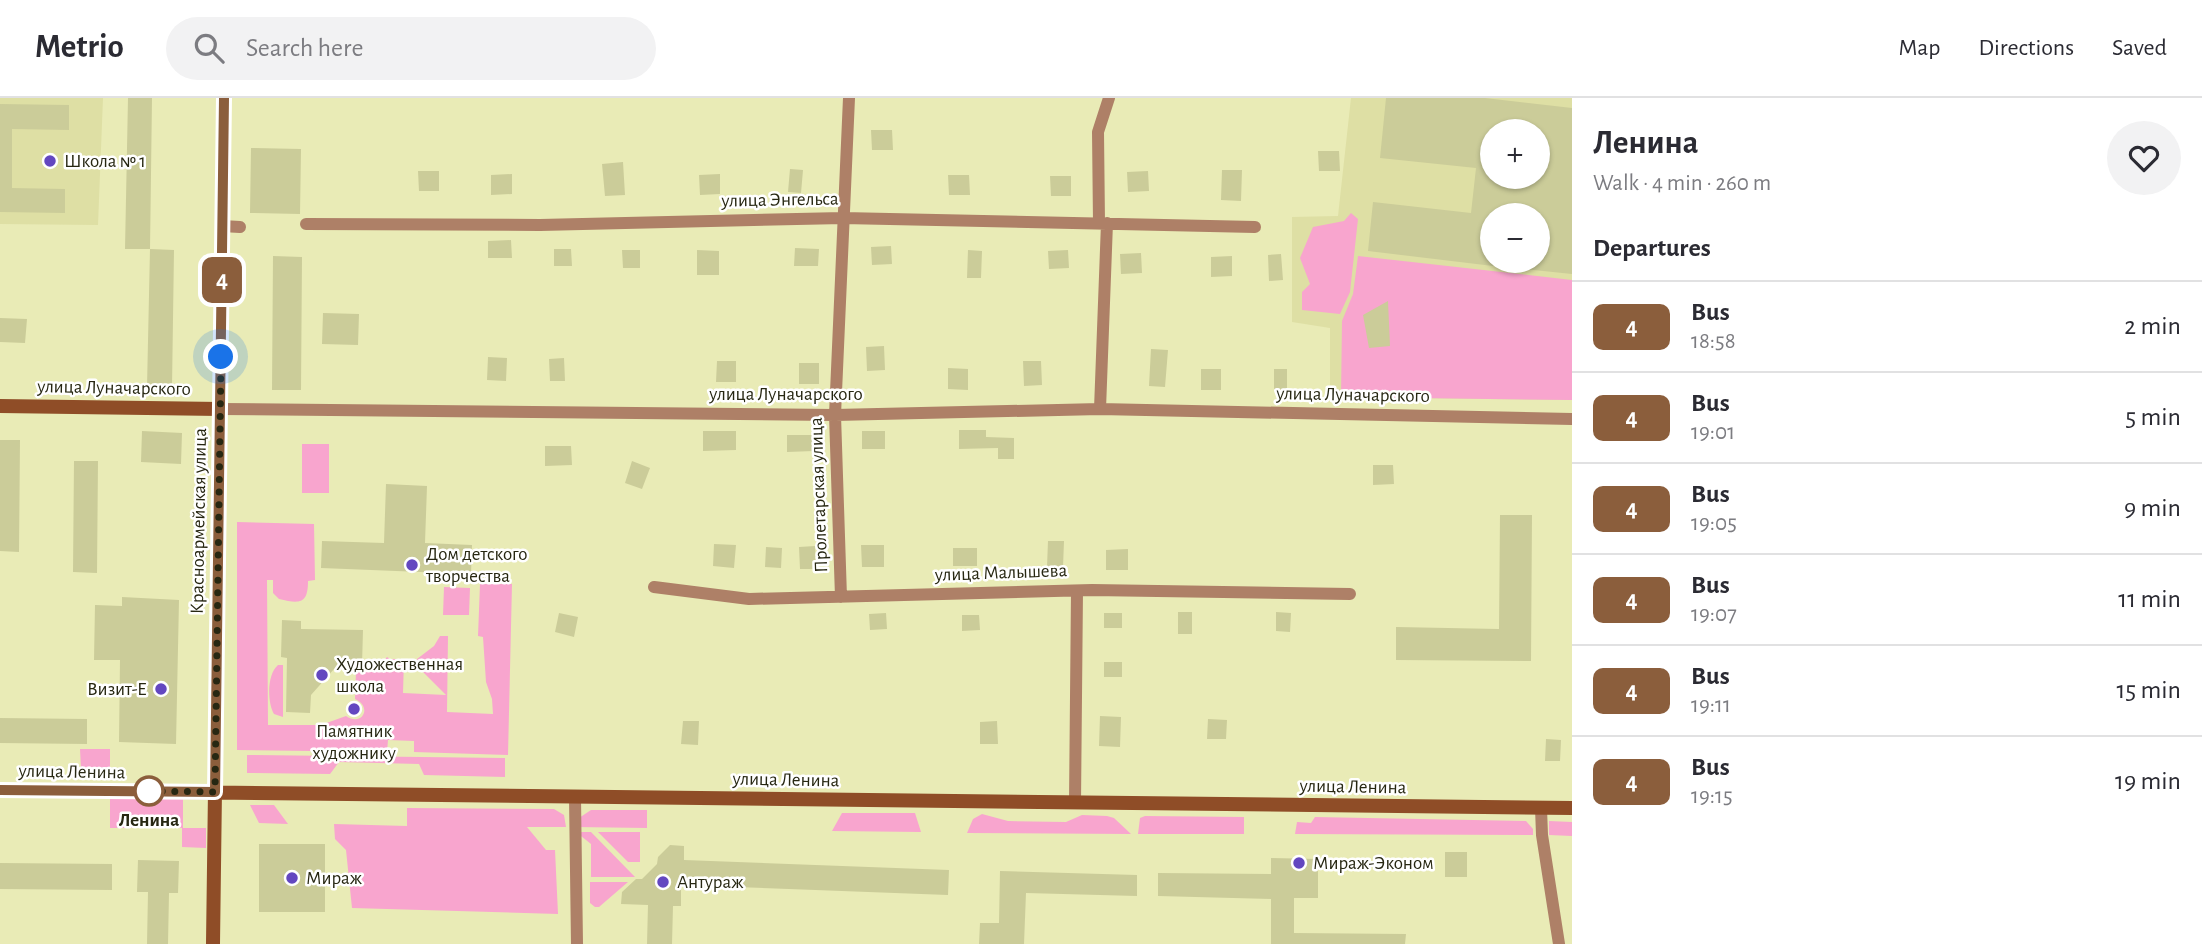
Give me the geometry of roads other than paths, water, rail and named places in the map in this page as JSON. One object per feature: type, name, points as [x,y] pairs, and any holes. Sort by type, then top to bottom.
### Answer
[{"type":"street","name":"Красноармейская улица","points":[[213,944],[224,98]]},
{"type":"street","name":"Пролетарская улица","points":[[841,597],[835,415],[849,98]]},
{"type":"street","points":[[1100,409],[1103,223],[1098,132],[1109,98]]},
{"type":"street","name":"улица Энгельса","points":[[306,224],[540,225],[843,218],[1255,227]]},
{"type":"street","points":[[222,226],[240,227]]},
{"type":"street","name":"улица Луначарского","points":[[0,406],[835,415],[1100,409],[1572,419]]},
{"type":"street","name":"улица Малышева","points":[[654,587],[749,599],[1077,590],[1350,594]]},
{"type":"street","points":[[1075,803],[1077,590]]},
{"type":"street","name":"улица Ленина","points":[[0,790],[1572,808]]},
{"type":"street","points":[[575,797],[577,944]]},
{"type":"street","points":[[1541,808],[1542,835],[1559,944]]},
{"type":"place","name":"Школа № 1","points":[[50,161]]},
{"type":"place","name":"Дом детского творчества","points":[[412,565]]},
{"type":"place","name":"Художественная школа","points":[[322,675]]},
{"type":"place","name":"Визит-Е","points":[[161,689]]},
{"type":"place","name":"Памятник художнику","points":[[354,709]]},
{"type":"place","name":"Ленина","points":[[149,791]]},
{"type":"place","name":"Мираж-Эконом","points":[[1299,863]]},
{"type":"place","name":"Мираж","points":[[292,878]]},
{"type":"place","name":"Антураж","points":[[663,882]]}]
